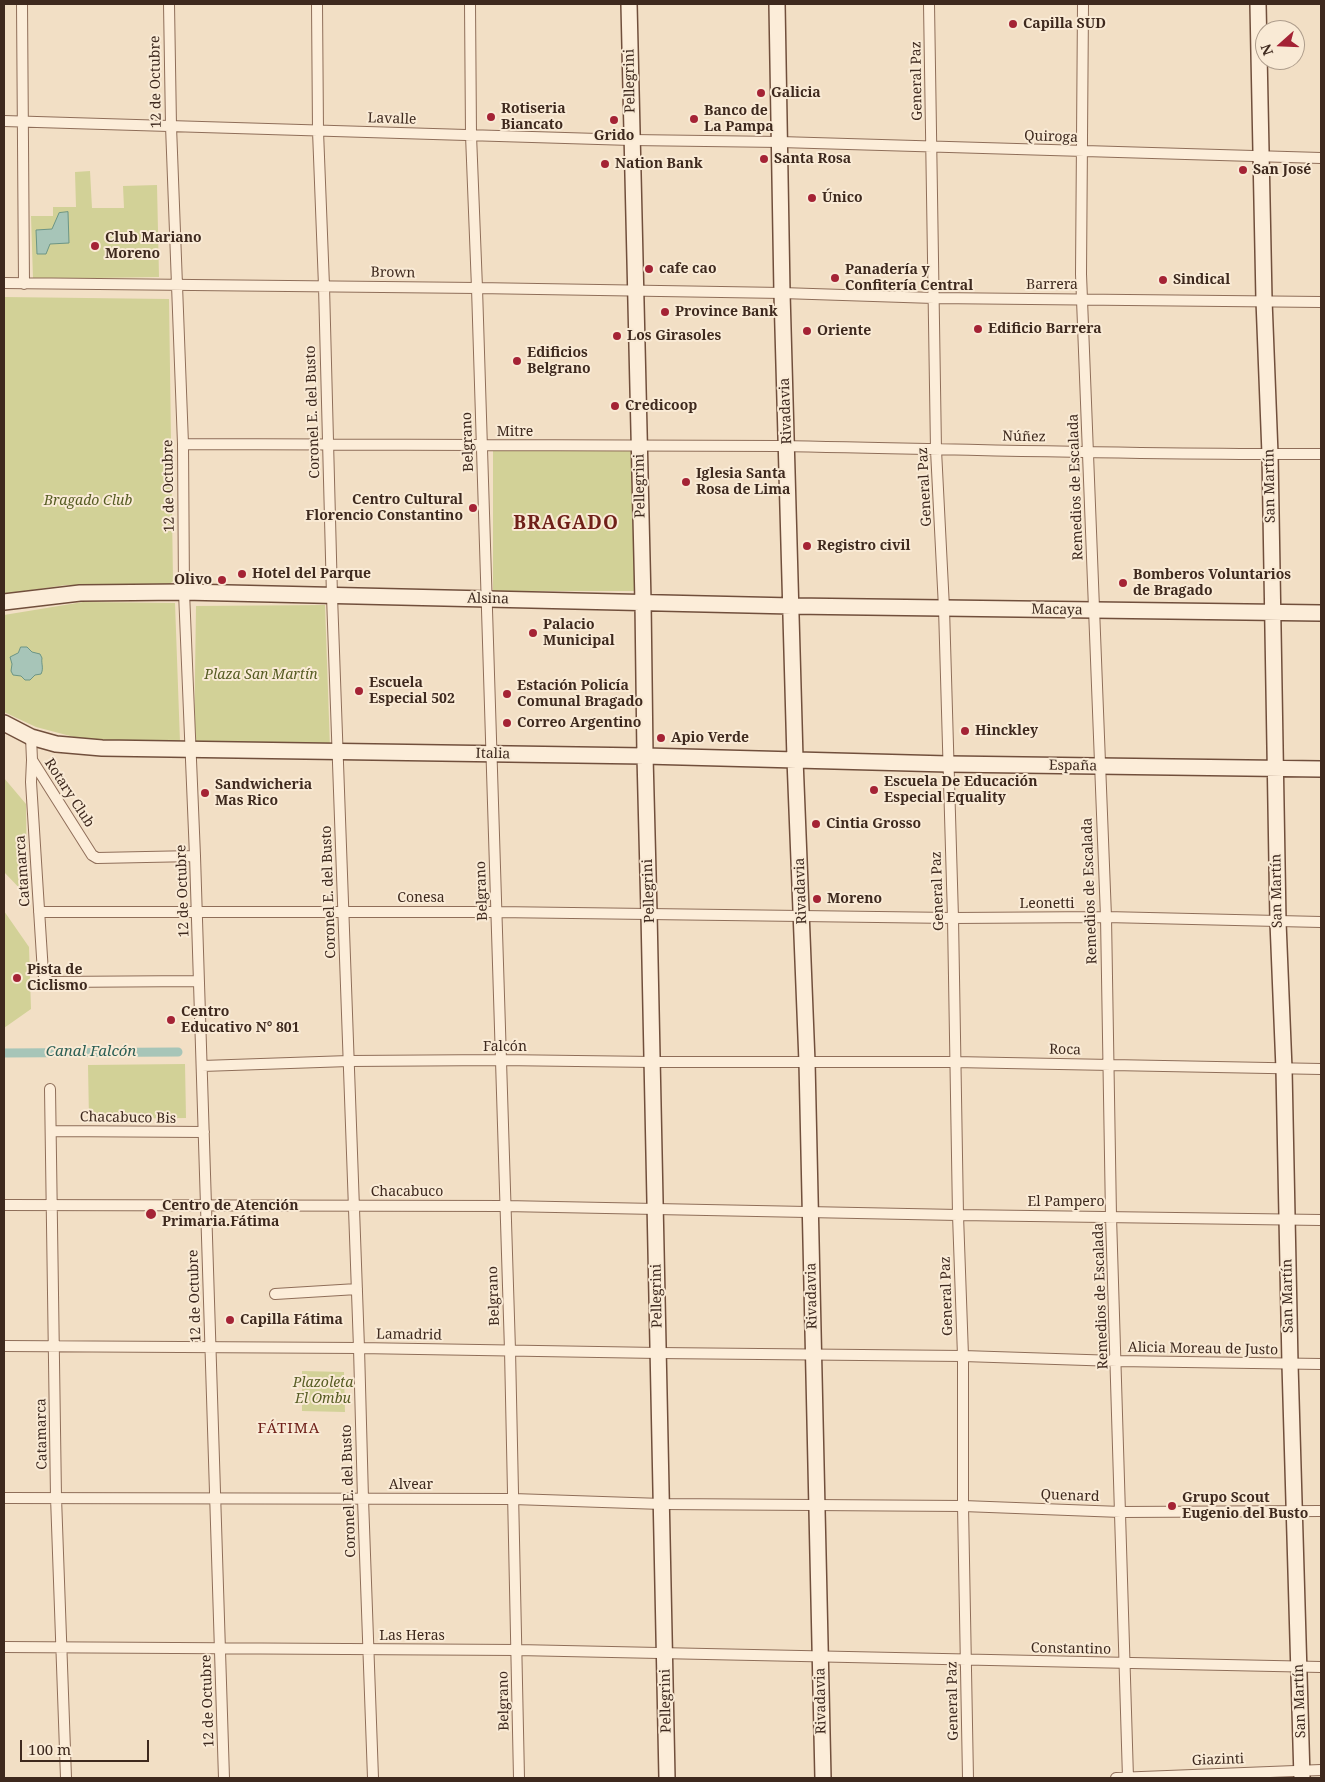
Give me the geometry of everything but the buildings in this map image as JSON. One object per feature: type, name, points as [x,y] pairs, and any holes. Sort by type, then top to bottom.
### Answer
[{"type":"main road","name":"Pellegrini","points":[[628,4],[643,602],[644,756],[650,913],[667,1778]]},
{"type":"main road","name":"Rivadavia","points":[[777,4],[782,293],[795,759],[807,1062],[823,1778]]},
{"type":"main road","name":"San Martín","points":[[1258,4],[1264,300],[1270,454],[1274,769],[1284,1069],[1286,1220],[1302,1775]]},
{"type":"main road","name":"Alsina","points":[[4,602],[80,593],[184,592],[792,606]]},
{"type":"main road","name":"Macaya","points":[[792,606],[1321,613]]},
{"type":"main road","name":"Italia","points":[[4,723],[31,737],[56,744],[102,748],[795,759]]},
{"type":"main road","name":"España","points":[[795,759],[948,764],[1321,769]]},
{"type":"street","points":[[22,4],[24,284]]},
{"type":"street","name":"12 de Octubre","points":[[169,4],[171,126],[183,444],[184,592],[197,911],[224,1778]]},
{"type":"street","name":"Coronel E. del Busto","points":[[317,4],[318,131],[332,596],[373,1778]]},
{"type":"street","name":"Belgrano","points":[[470,4],[471,135],[510,1350],[520,1778]]},
{"type":"street","name":"General Paz","points":[[929,4],[936,450],[944,608],[953,918],[954,1062],[963,1356],[963,1506],[968,1778]]},
{"type":"street","name":"Remedios de Escalada","points":[[1083,4],[1082,299],[1106,917],[1111,1216],[1117,1361],[1128,1778]]},
{"type":"street","name":"Lavalle","points":[[4,120],[632,140],[780,142]]},
{"type":"street","name":"Quiroga","points":[[780,142],[1262,158],[1321,158]]},
{"type":"street","name":"Brown","points":[[4,284],[324,286],[782,293]]},
{"type":"street","name":"Barrera","points":[[782,293],[934,298],[1321,302]]},
{"type":"street","name":"Mitre","points":[[183,444],[481,446],[639,444],[787,446]]},
{"type":"street","name":"Núñez","points":[[787,446],[936,450],[1321,454]]},
{"type":"street","name":"Rotary Club","points":[[31,737],[32,760],[92,855],[97,858],[195,856]]},
{"type":"street","name":"Catamarca","points":[[32,760],[31,782],[43,973],[45,979],[51,982],[199,981]]},
{"type":"street","name":"Conesa","points":[[39,912],[496,912],[802,915]]},
{"type":"street","name":"Leonetti","points":[[802,915],[953,918],[1106,917],[1321,922]]},
{"type":"street","name":"Falcón","points":[[202,1066],[349,1061],[500,1060],[807,1062]]},
{"type":"street","name":"Roca","points":[[807,1062],[1109,1064],[1321,1069]]},
{"type":"street","name":"Catamarca","points":[[50,1089],[56,1497],[66,1778]]},
{"type":"street","name":"Chacabuco Bis","points":[[51,1131],[204,1132]]},
{"type":"street","name":"Chacabuco","points":[[4,1205],[504,1206],[810,1213]]},
{"type":"street","name":"El Pampero","points":[[810,1213],[1321,1220]]},
{"type":"street","points":[[275,1294],[357,1289]]},
{"type":"street","name":"Lamadrid","points":[[4,1346],[359,1348],[814,1355]]},
{"type":"street","name":"Alicia Moreau de Justo","points":[[814,1355],[963,1356],[1117,1361],[1321,1364]]},
{"type":"street","name":"Alvear","points":[[4,1498],[513,1499],[662,1504],[818,1504]]},
{"type":"street","name":"Quenard","points":[[818,1504],[963,1506],[1121,1512],[1321,1511]]},
{"type":"street","name":"Las Heras","points":[[4,1647],[517,1650],[820,1656]]},
{"type":"street","name":"Constantino","points":[[820,1656],[1321,1667]]},
{"type":"street","name":"Giazinti","points":[[1116,1778],[1302,1775],[1321,1770]]},
{"type":"green space","name":"Club Mariano Moreno","points":[[90,171],[92,208],[124,208],[123,186],[157,185],[159,277],[33,279],[31,216],[53,216],[53,207],[76,207],[75,172]]},
{"type":"green space","name":"Bragado Club","points":[[4,297],[169,299],[173,581],[165,589],[66,585],[4,594]]},
{"type":"green space","points":[[493,450],[636,451],[636,591],[493,591]]},
{"type":"green space","points":[[83,602],[175,603],[180,742],[78,738],[36,727],[4,712],[4,615]]},
{"type":"green space","name":"Plaza San Martín","points":[[325,605],[330,748],[194,744],[196,606]]},
{"type":"green space","points":[[4,778],[26,804],[27,896],[4,872]]},
{"type":"green space","name":"Pista de Ciclismo","points":[[4,911],[29,947],[31,1009],[4,1028]]},
{"type":"green space","points":[[185,1064],[186,1118],[89,1119],[88,1065]]},
{"type":"green space","name":"Plazoleta El Ombu","points":[[302,1371],[344,1372],[345,1412],[302,1411]]},
{"type":"shaded area","points":[[68,212],[69,243],[50,244],[46,254],[37,254],[36,230],[52,229],[59,213]]},
{"type":"shaded area","points":[[21,647],[27,647],[32,652],[40,654],[42,658],[41,674],[35,675],[30,680],[13,675],[11,671],[10,657],[18,653]]},
{"type":"waterway","name":"Canal Falcón","points":[[4,1053],[178,1052]]},
{"type":"place","name":"Capilla SUD","points":[[1013,24]]},
{"type":"place","name":"Galicia","points":[[761,93]]},
{"type":"place","name":"Rotiseria Biancato","points":[[491,117]]},
{"type":"place","name":"Banco de La Pampa","points":[[694,119]]},
{"type":"place","name":"Grido","points":[[614,120]]},
{"type":"place","name":"Santa Rosa","points":[[764,159]]},
{"type":"place","name":"Nation Bank","points":[[605,164]]},
{"type":"place","name":"San José","points":[[1243,170]]},
{"type":"place","name":"Único","points":[[812,198]]},
{"type":"place","name":"Club Mariano Moreno","points":[[95,246]]},
{"type":"place","name":"cafe cao","points":[[649,269]]},
{"type":"place","name":"Panadería y Confitería Central","points":[[835,278]]},
{"type":"place","name":"Sindical","points":[[1163,280]]},
{"type":"place","name":"Province Bank","points":[[665,312]]},
{"type":"place","name":"Edificio Barrera","points":[[978,329]]},
{"type":"place","name":"Oriente","points":[[807,331]]},
{"type":"place","name":"Los Girasoles","points":[[617,336]]},
{"type":"place","name":"Edificios Belgrano","points":[[517,361]]},
{"type":"place","name":"Credicoop","points":[[615,406]]},
{"type":"place","name":"Iglesia Santa Rosa de Lima","points":[[686,482]]},
{"type":"place","name":"Centro Cultural Florencio Constantino","points":[[473,508]]},
{"type":"place","name":"Registro civil","points":[[807,546]]},
{"type":"place","name":"Hotel del Parque","points":[[242,574]]},
{"type":"place","name":"Olivo","points":[[222,580]]},
{"type":"place","name":"Bomberos Voluntarios de Bragado","points":[[1123,583]]},
{"type":"place","name":"Palacio Municipal","points":[[533,633]]},
{"type":"place","name":"Escuela Especial 502","points":[[359,691]]},
{"type":"place","name":"Estación Policía Comunal Bragado","points":[[507,694]]},
{"type":"place","name":"Correo Argentino","points":[[507,723]]},
{"type":"place","name":"Hinckley","points":[[965,731]]},
{"type":"place","name":"Apio Verde","points":[[661,738]]},
{"type":"place","name":"Escuela De Educación Especial Equality","points":[[874,790]]},
{"type":"place","name":"Sandwicheria Mas Rico","points":[[205,793]]},
{"type":"place","name":"Cintia Grosso","points":[[816,824]]},
{"type":"place","name":"Moreno","points":[[817,899]]},
{"type":"place","name":"Pista de Ciclismo","points":[[17,978]]},
{"type":"place","name":"Centro Educativo N° 801","points":[[171,1020]]},
{"type":"place","name":"Centro de Atención Primaria.Fátima","points":[[151,1214]]},
{"type":"place","name":"Capilla Fátima","points":[[230,1320]]},
{"type":"place","name":"Grupo Scout Eugenio del Busto","points":[[1172,1506]]},
{"type":"district","name":"BRAGADO","points":[[566,524]]},
{"type":"district","name":"FÁTIMA","points":[[289,1429]]}]
